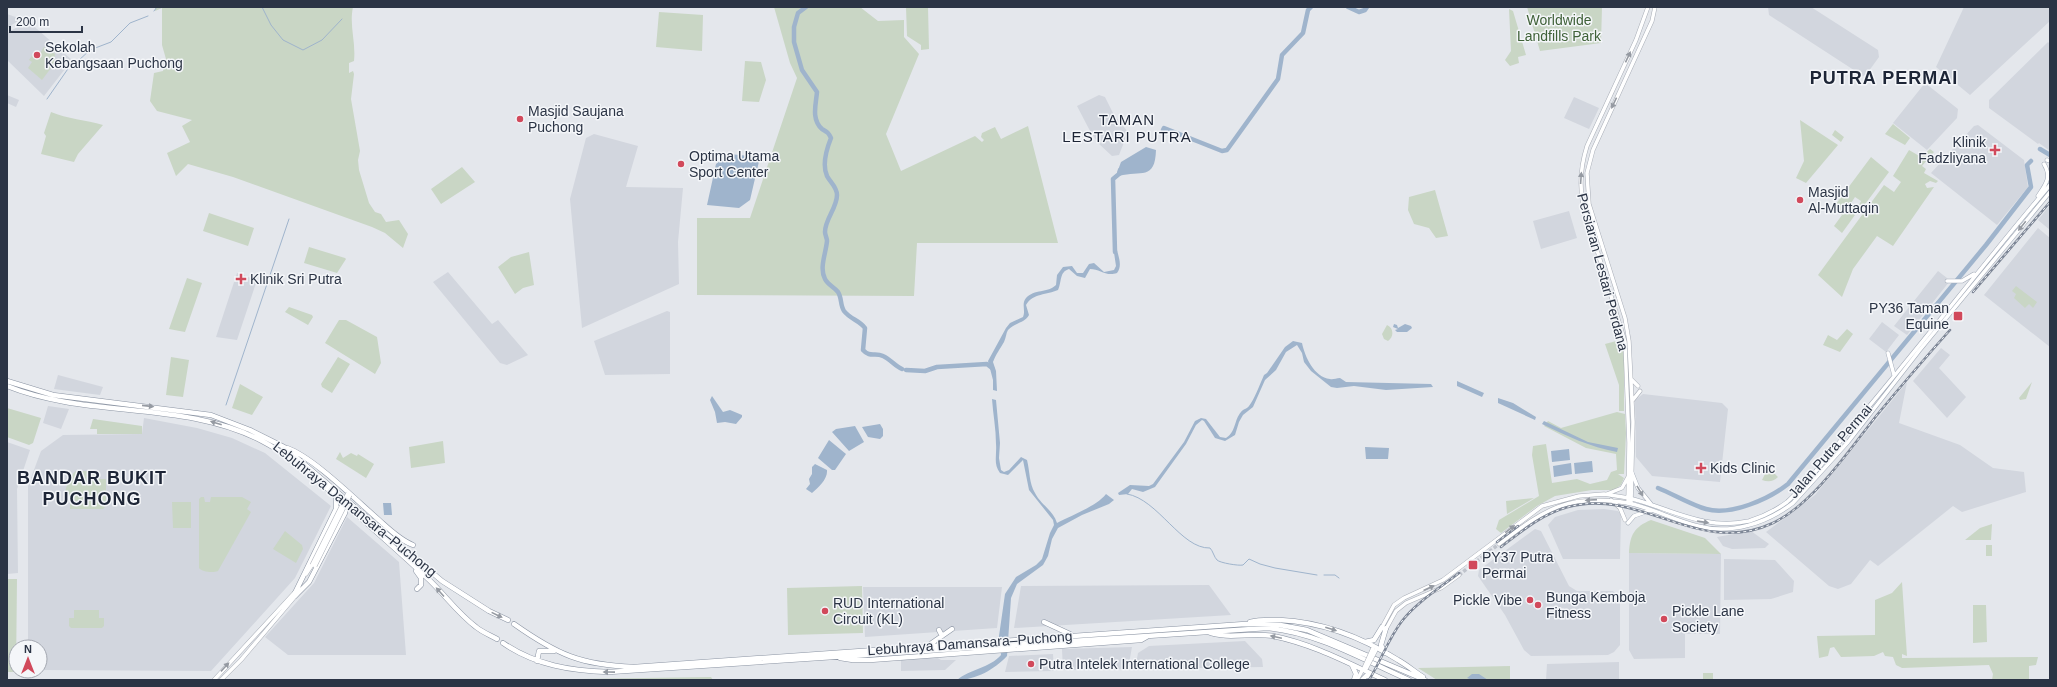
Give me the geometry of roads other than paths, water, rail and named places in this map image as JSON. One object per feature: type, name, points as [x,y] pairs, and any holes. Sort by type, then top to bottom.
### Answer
[{"type":"highway","name":"Lebuhraya Damansara–Puchong","points":[[7,380],[52,395],[211,415],[250,430],[284,447],[442,581],[489,611],[508,620]]},
{"type":"highway","name":"Lebuhraya Damansara–Puchong","points":[[7,386],[26,394],[52,399],[191,417],[223,425],[261,441],[284,454],[336,496],[425,576],[463,616],[477,628],[497,639]]},
{"type":"highway","points":[[284,447],[311,462],[391,531],[406,543],[413,545]]},
{"type":"highway","points":[[320,470],[351,493],[369,511]]},
{"type":"highway","points":[[295,594],[336,509],[336,496]]},
{"type":"highway","points":[[336,509],[342,507],[345,510],[345,513]]},
{"type":"highway","points":[[345,513],[356,514]]},
{"type":"highway","points":[[295,594],[309,582],[345,513]]},
{"type":"highway","points":[[391,531],[405,549]]},
{"type":"highway","points":[[410,563],[421,578],[421,585],[417,589]]},
{"type":"highway","points":[[1245,624],[1257,620],[1300,622],[1337,631],[1385,653],[1427,680]]},
{"type":"highway","points":[[1044,622],[1062,632],[1077,635]]},
{"type":"highway","name":"Lebuhraya Damansara–Puchong","points":[[514,624],[559,652],[580,661],[634,667],[927,646],[997,645],[1014,639],[1245,624],[1288,626],[1312,632],[1427,680]]},
{"type":"highway","points":[[503,643],[521,655],[537,661],[570,669],[610,672],[838,657],[844,660],[870,660],[997,645],[1013,647],[1141,640],[1150,635],[1267,628],[1296,632],[1326,642],[1409,680]]},
{"type":"highway","points":[[1361,641],[1374,640],[1384,628]]},
{"type":"highway","points":[[1384,628],[1381,645],[1385,653]]},
{"type":"highway","points":[[927,646],[952,629]]},
{"type":"highway","points":[[939,630],[942,636]]},
{"type":"highway","points":[[1207,631],[1218,634],[1261,634],[1305,644],[1385,680]]},
{"type":"highway","points":[[537,661],[539,651],[549,650],[559,652]]},
{"type":"highway","points":[[1351,664],[1356,674],[1355,680]]},
{"type":"highway","points":[[1361,680],[1366,676],[1375,675]]},
{"type":"main road","name":"Persiaran Lestari Perdana","points":[[1630,474],[1625,342],[1583,204],[1580,184],[1582,163],[1587,146],[1636,40],[1648,7]]},
{"type":"main road","name":"Persiaran Lestari Perdana","points":[[1630,503],[1631,402],[1628,334],[1589,204],[1587,173],[1593,150],[1652,21],[1655,7]]},
{"type":"main road","points":[[1636,40],[1642,42]]},
{"type":"main road","points":[[2030,208],[2047,184],[2048,174],[2044,164]]},
{"type":"main road","name":"Jalan Putra Permai","points":[[1355,680],[1364,670],[1394,605],[1404,598],[1443,580],[1542,506],[1579,496],[1604,494],[1630,498],[1700,521],[1717,523],[1749,520],[1774,510],[1786,502],[1826,458],[2050,185]]},
{"type":"main road","name":"Jalan Putra Permai","points":[[1499,544],[1543,512],[1554,507],[1580,501],[1611,500],[1630,503],[1700,527],[1726,528],[1750,525],[1769,518],[1793,503],[1848,442],[1919,351],[2049,194]]},
{"type":"main road","points":[[1949,281],[1962,281],[1972,277],[1997,250]]},
{"type":"main road","points":[[1889,354],[1894,375]]},
{"type":"main road","points":[[1630,378],[1638,386]]},
{"type":"main road","points":[[1631,402],[1640,391]]},
{"type":"main road","points":[[1841,438],[1839,447],[1843,447],[1848,442]]},
{"type":"main road","points":[[1826,458],[1834,453],[1832,461]]},
{"type":"main road","points":[[1604,494],[1622,488],[1630,474]]},
{"type":"main road","points":[[1630,474],[1638,488],[1653,505]]},
{"type":"main road","points":[[214,680],[308,580],[313,565],[349,494]]},
{"type":"main road","points":[[1611,500],[1620,508],[1626,522],[1639,513],[1652,510]]},
{"type":"main road","name":"Jalan Putra Permai","points":[[1384,628],[1396,611],[1406,603],[1441,588],[1459,575]]},
{"type":"main road","points":[[221,680],[241,660],[295,594]]},
{"type":"main road","points":[[237,655],[237,659],[241,660]]},
{"type":"main road","points":[[1361,680],[1364,670]]},
{"type":"water","points":[[1146,147],[1156,150],[1155,160],[1150,170],[1119,176],[1117,173],[1121,162]]},
{"type":"water","points":[[729,154],[760,157],[750,200],[739,208],[707,205],[716,164]]},
{"type":"water","points":[[1113,246],[1116,246],[1120,260],[1120,267],[1117,273],[1110,274],[1090,269],[1085,278],[1077,276],[1069,269],[1062,275],[1058,290],[1036,296],[1029,301],[1026,305],[1029,315],[1025,320],[1008,330],[1004,342],[993,362],[996,371],[997,391],[993,390],[993,380],[988,361],[1006,328],[1010,323],[1023,317],[1026,298],[1033,293],[1049,289],[1056,285],[1057,275],[1063,267],[1072,266],[1077,273],[1083,273],[1089,264],[1094,263],[1104,272],[1114,270],[1116,266]]},
{"type":"water","points":[[1394,324],[1397,325],[1398,328],[1405,324],[1411,326],[1412,328],[1407,332],[1397,332],[1395,330],[1398,329],[1393,327]]},
{"type":"water","points":[[1293,341],[1302,343],[1305,354],[1311,366],[1324,377],[1331,379],[1340,378],[1346,382],[1431,384],[1433,387],[1386,390],[1354,386],[1337,388],[1331,387],[1311,371],[1304,362],[1302,353],[1297,345],[1286,352],[1276,370],[1265,380],[1253,407],[1243,415],[1239,422],[1235,435],[1225,441],[1215,438],[1202,420],[1196,425],[1186,444],[1155,487],[1143,492],[1132,489],[1128,494],[1119,495],[1118,493],[1130,485],[1149,486],[1153,484],[1184,442],[1195,421],[1201,418],[1206,419],[1220,437],[1226,438],[1232,433],[1239,415],[1253,400],[1264,375],[1285,347]]},
{"type":"water","points":[[1457,381],[1484,393],[1482,397],[1457,386]]},
{"type":"water","points":[[712,396],[723,412],[730,410],[742,415],[736,424],[725,422],[717,423],[715,412],[710,400]]},
{"type":"water","points":[[1498,398],[1513,403],[1536,417],[1535,420],[1498,403]]},
{"type":"water","points":[[992,399],[996,400],[1001,470],[1004,472],[1009,470],[1021,457],[1027,460],[1033,489],[1053,515],[1057,523],[1097,502],[1106,494],[1114,500],[1109,504],[1082,515],[1058,528],[1052,539],[1048,556],[1043,565],[1017,584],[1011,598],[1007,656],[985,673],[964,680],[957,680],[968,673],[986,666],[1001,655],[999,636],[1005,594],[1016,577],[1036,565],[1042,559],[1054,525],[1053,520],[1029,490],[1023,460],[1008,475],[1000,473],[998,470],[996,463],[996,438]]},
{"type":"water","points":[[1544,421],[1588,442],[1618,448],[1617,452],[1597,447],[1570,437],[1542,424]]},
{"type":"water","points":[[880,424],[883,429],[883,436],[880,439],[868,437],[862,427]]},
{"type":"water","points":[[855,426],[864,442],[849,451],[832,432],[836,429]]},
{"type":"water","points":[[829,440],[846,454],[835,470],[832,470],[818,458]]},
{"type":"water","points":[[1365,447],[1389,448],[1388,459],[1366,459]]},
{"type":"water","points":[[1569,449],[1570,460],[1552,462],[1551,451]]},
{"type":"water","points":[[1592,461],[1593,472],[1575,474],[1574,463]]},
{"type":"water","points":[[1571,463],[1572,474],[1554,477],[1553,466]]},
{"type":"water","points":[[815,464],[827,470],[827,473],[822,483],[812,493],[806,489],[810,484],[809,479],[812,474],[812,467]]},
{"type":"water","points":[[383,503],[391,503],[392,515],[384,515]]},
{"type":"water","points":[[1472,674],[1479,674],[1488,680],[1472,680],[1467,678]]},
{"type":"waterway","points":[[154,11],[157,7]]},
{"type":"waterway","points":[[262,7],[271,25],[283,40],[303,50],[322,40],[342,19]]},
{"type":"waterway","points":[[806,7],[798,13],[794,27],[794,42],[802,70],[817,92],[815,111],[816,121],[831,138],[825,167],[827,176],[837,192],[835,204],[826,227],[825,233],[827,241],[823,275],[828,283],[838,292],[844,311],[865,328],[863,350],[868,354],[883,356],[902,369]]},
{"type":"waterway","points":[[1163,130],[1164,128],[1222,151],[1227,150],[1278,79],[1282,55],[1303,33],[1308,10],[1311,7]]},
{"type":"waterway","points":[[1348,7],[1359,12],[1365,10],[1367,7]]},
{"type":"waterway","points":[[78,61],[90,50],[111,42],[130,23],[148,16]]},
{"type":"waterway","points":[[47,99],[72,63]]},
{"type":"waterway","points":[[2040,149],[2050,155]]},
{"type":"waterway","points":[[1658,488],[1694,505],[1716,511],[1749,505],[1771,495],[1788,484],[1986,245],[2031,187],[2027,165],[2031,161]]},
{"type":"waterway","points":[[1115,252],[1113,179],[1119,174],[1120,170]]},
{"type":"waterway","points":[[226,405],[289,219]]},
{"type":"waterway","points":[[906,370],[925,371],[937,367],[987,364],[992,368]]},
{"type":"waterway","points":[[1127,494],[1138,498],[1149,505],[1189,541],[1199,546],[1210,548],[1216,559],[1219,561],[1243,565],[1249,559],[1275,568],[1317,575]]},
{"type":"waterway","points":[[1324,575],[1335,575],[1339,578]]},
{"type":"tunnel","points":[[1459,575],[1499,544]]},
{"type":"railway","points":[[1973,292],[2050,202]]},
{"type":"railway","points":[[1501,547],[1533,524],[1550,514],[1568,507],[1595,503],[1620,506],[1694,528],[1720,532],[1746,532],[1773,523],[1802,503],[1830,475],[1886,404],[1950,330]]},
{"type":"railway","points":[[1497,542],[1518,526]]},
{"type":"railway","points":[[1369,680],[1402,621],[1422,601],[1459,573]]},
{"type":"place","name":"Sekolah Kebangsaan Puchong","points":[[37,55]]},
{"type":"place","name":"Masjid Saujana Puchong","points":[[520,119]]},
{"type":"place","name":"Klinik Fadzliyana","points":[[1995,150]]},
{"type":"place","name":"Optima Utama Sport Center","points":[[681,164]]},
{"type":"place","name":"Masjid Al-Muttaqin","points":[[1800,200]]},
{"type":"place","name":"Klinik Sri Putra","points":[[241,279]]},
{"type":"place","name":"PY36 Taman Equine","points":[[1958,316]]},
{"type":"place","name":"Kids Clinic","points":[[1701,468]]},
{"type":"place","name":"PY37 Putra Permai","points":[[1473,565]]},
{"type":"place","name":"Pickle Vibe","points":[[1530,600]]},
{"type":"place","name":"Bunga Kemboja Fitness","points":[[1538,605]]},
{"type":"place","name":"RUD International Circuit (KL)","points":[[825,611]]},
{"type":"place","name":"Pickle Lane Society","points":[[1664,619]]},
{"type":"place","name":"Putra Intelek International College","points":[[1031,664]]},
{"type":"district","name":"PUTRA PERMAI","points":[[1884,78]]},
{"type":"district","name":"TAMAN LESTARI PUTRA","points":[[1127,128]]},
{"type":"district","name":"BANDAR BUKIT PUCHONG","points":[[92,488]]},
{"type":"park label","name":"Worldwide Landfills Park","points":[[1559,28]]}]
